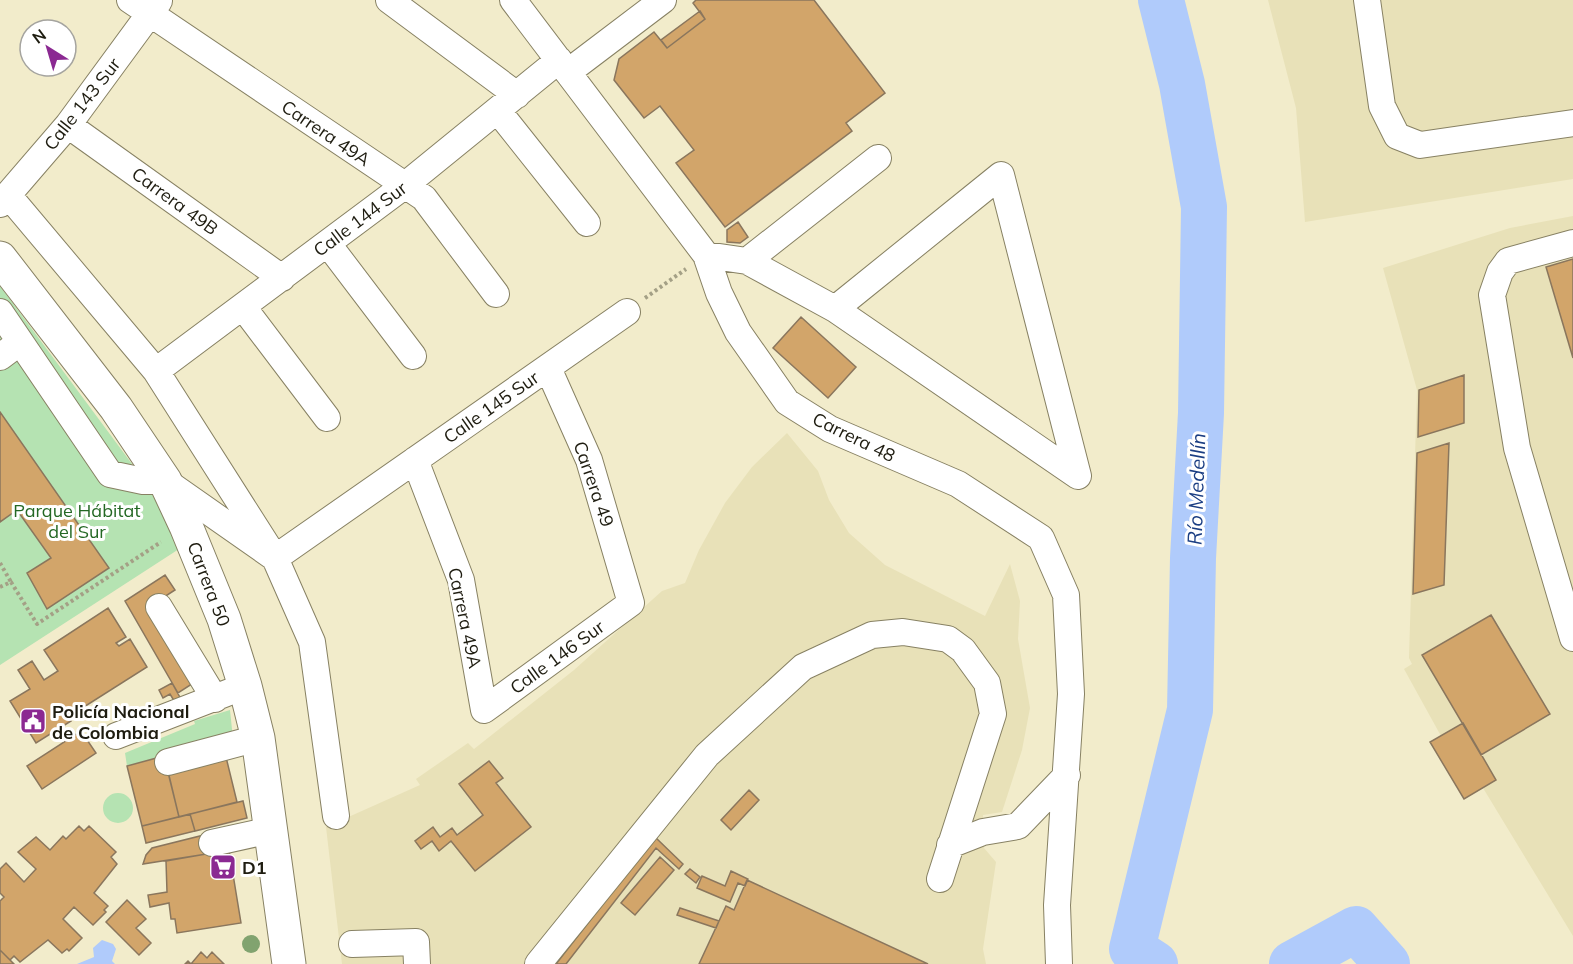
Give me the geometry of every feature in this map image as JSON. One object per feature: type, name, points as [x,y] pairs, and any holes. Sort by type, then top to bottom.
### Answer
[{"type":"main road","name":"Carrera 50","points":[[0,258],[116,408],[165,481],[186,526],[224,619],[258,738],[289,964]]},
{"type":"street","points":[[389,0],[507,103],[587,223]]},
{"type":"street","name":"Carrera 48","points":[[513,0],[706,255],[719,293],[738,332],[787,402],[830,429],[958,484],[1041,538],[1066,595],[1071,694],[1057,905],[1059,964]]},
{"type":"street","name":"Calle 144 Sur","points":[[156,371],[404,186],[507,103],[663,0]]},
{"type":"street","points":[[1367,0],[1382,106],[1397,136],[1420,145],[1573,123]]},
{"type":"street","name":"Calle 143 Sur","points":[[4,199],[68,125],[146,5]]},
{"type":"street","name":"Carrera 49A","points":[[146,5],[423,198],[496,294]]},
{"type":"street","name":"Carrera 49B","points":[[68,125],[282,278]]},
{"type":"street","points":[[747,261],[878,159]]},
{"type":"street","points":[[706,255],[747,261],[836,309],[1078,476],[1001,175],[836,309]]},
{"type":"street","points":[[4,199],[156,371],[275,558],[312,642],[336,816]]},
{"type":"street","points":[[1573,243],[1508,261],[1500,272],[1492,295],[1517,448],[1573,638]]},
{"type":"street","points":[[328,244],[413,356]]},
{"type":"street","points":[[243,307],[327,417]]},
{"type":"street","points":[[0,312],[110,474],[143,481],[165,481],[275,558]]},
{"type":"street","name":"Calle 145 Sur","points":[[275,558],[627,312]]},
{"type":"street","points":[[0,357],[20,342]]},
{"type":"street","name":"Carrera 49","points":[[548,368],[588,460],[631,603]]},
{"type":"street","name":"Carrera 49A","points":[[415,460],[461,580],[484,710]]},
{"type":"street","name":"Calle 146 Sur","points":[[484,710],[631,603]]},
{"type":"street","points":[[159,607],[215,699]]},
{"type":"street","points":[[538,964],[707,755],[803,667],[872,635],[903,632],[948,639],[963,650],[987,683],[993,714],[940,879]]},
{"type":"street","points":[[116,736],[245,686]]},
{"type":"street","points":[[168,762],[258,738]]},
{"type":"street","points":[[950,845],[983,832],[1018,826],[1067,775]]},
{"type":"street","points":[[212,843],[271,830]]},
{"type":"street","points":[[352,944],[417,942],[417,964]]},
{"type":"path","points":[[627,312],[706,255]]},
{"type":"path","points":[[0,563],[37,624],[186,526]]},
{"type":"path","points":[[0,587],[11,582]]},
{"type":"shaded area","points":[[1268,0],[1573,0],[1573,179],[1305,222],[1296,108]]},
{"type":"shaded area","points":[[1573,216],[1573,936],[1483,788],[1464,799],[1430,742],[1441,736],[1404,669],[1412,664],[1409,658],[1417,390],[1383,268],[1510,228]]},
{"type":"shaded area","points":[[787,433],[818,471],[829,500],[849,533],[885,565],[985,616],[1010,564],[1020,601],[1018,639],[1030,708],[1022,750],[1002,812],[983,815],[984,848],[996,862],[983,949],[986,964],[342,964],[326,827],[420,785],[416,779],[468,743],[474,749],[574,670],[662,591],[685,583],[699,550],[725,503],[752,467]]},
{"type":"green space","name":"Parque Hábitat del Sur","points":[[0,286],[135,468],[165,515],[179,549],[0,665]]},
{"type":"green space","points":[[230,710],[233,739],[127,766],[125,753],[195,724],[194,721]]},
{"type":"green space","points":[[118,793],[129,797],[133,808],[129,819],[118,823],[107,819],[103,808],[107,797]]},
{"type":"water","points":[[102,940],[113,944],[116,949],[112,961],[115,964],[77,964],[94,957],[93,948]]},
{"type":"building","points":[[696,0],[814,0],[885,93],[846,123],[852,131],[725,227],[676,163],[694,150],[660,106],[644,118],[614,80],[619,59],[654,32],[667,48],[705,19],[693,3]]},
{"type":"building","points":[[700,11],[705,19],[667,48],[661,40]]},
{"type":"building","points":[[738,222],[748,237],[740,243],[727,242],[727,230]]},
{"type":"building","points":[[1573,259],[1573,358],[1546,267]]},
{"type":"building","points":[[801,317],[856,367],[828,398],[773,348]]},
{"type":"building","points":[[1464,375],[1464,423],[1418,437],[1419,390]]},
{"type":"building","points":[[0,412],[109,568],[47,609],[27,573],[51,558],[17,510],[0,522]]},
{"type":"building","points":[[1449,443],[1444,585],[1413,594],[1417,453]]},
{"type":"building","points":[[165,575],[175,590],[150,606],[195,682],[178,693],[125,601]]},
{"type":"building","points":[[108,608],[126,637],[116,643],[119,646],[130,639],[147,667],[68,717],[71,721],[36,743],[10,701],[30,689],[18,670],[32,661],[44,680],[58,671],[44,650]]},
{"type":"building","points":[[1491,615],[1550,714],[1481,755],[1422,655]]},
{"type":"building","points":[[172,683],[182,701],[176,704],[170,694],[163,698],[159,690]]},
{"type":"building","points":[[1463,723],[1496,780],[1464,799],[1430,742]]},
{"type":"building","points":[[81,731],[96,753],[42,789],[27,766]]},
{"type":"building","points":[[225,753],[237,802],[179,817],[167,767]]},
{"type":"building","points":[[164,756],[179,817],[142,826],[127,766]]},
{"type":"building","points":[[489,761],[503,778],[496,783],[531,827],[475,871],[451,841],[439,851],[432,841],[421,849],[415,841],[433,827],[440,837],[452,828],[457,835],[483,815],[459,784]]},
{"type":"building","points":[[749,790],[759,800],[731,830],[721,820]]},
{"type":"building","points":[[243,801],[247,818],[195,831],[190,814]]},
{"type":"building","points":[[190,814],[195,831],[146,843],[142,826]]},
{"type":"building","points":[[79,826],[84,831],[89,826],[116,852],[111,857],[117,864],[94,893],[108,906],[104,910],[106,912],[93,925],[74,907],[63,919],[82,938],[69,951],[67,949],[62,953],[48,940],[20,962],[14,956],[10,960],[0,950],[0,901],[4,897],[0,893],[0,869],[6,863],[24,882],[36,869],[18,852],[36,837],[50,850],[63,836],[66,839]]},
{"type":"building","points":[[208,834],[213,853],[143,864],[152,848]]},
{"type":"building","points":[[655,837],[683,864],[679,869],[656,848],[566,964],[556,964]]},
{"type":"building","points":[[229,850],[241,923],[177,933],[175,919],[171,919],[169,903],[150,907],[148,895],[167,892],[166,861]]},
{"type":"building","points":[[660,857],[674,870],[635,915],[621,903]]},
{"type":"building","points":[[690,869],[700,877],[696,883],[685,874]]},
{"type":"building","points":[[731,871],[748,879],[745,886],[738,883],[730,902],[697,888],[702,876],[725,886]]},
{"type":"building","points":[[747,880],[928,964],[699,964],[726,906],[734,910]]},
{"type":"building","points":[[127,900],[146,919],[136,928],[151,943],[139,955],[106,922]]},
{"type":"building","points":[[680,908],[719,921],[716,928],[677,915]]},
{"type":"building","points":[[0,950],[14,964],[0,964]]},
{"type":"building","points":[[201,952],[207,958],[212,952],[224,964],[191,964]]},
{"type":"waterway","name":"Río Medellín","points":[[1155,964],[1132,949],[1190,710],[1193,558],[1201,413],[1204,207],[1182,84],[1161,0]]},
{"type":"waterway","name":"Río Medellín","points":[[1292,964],[1356,929],[1387,964]]},
{"type":"place","name":"Policía Nacional de Colombia","points":[[33,721]]},
{"type":"place","name":"D1","points":[[223,867]]}]
